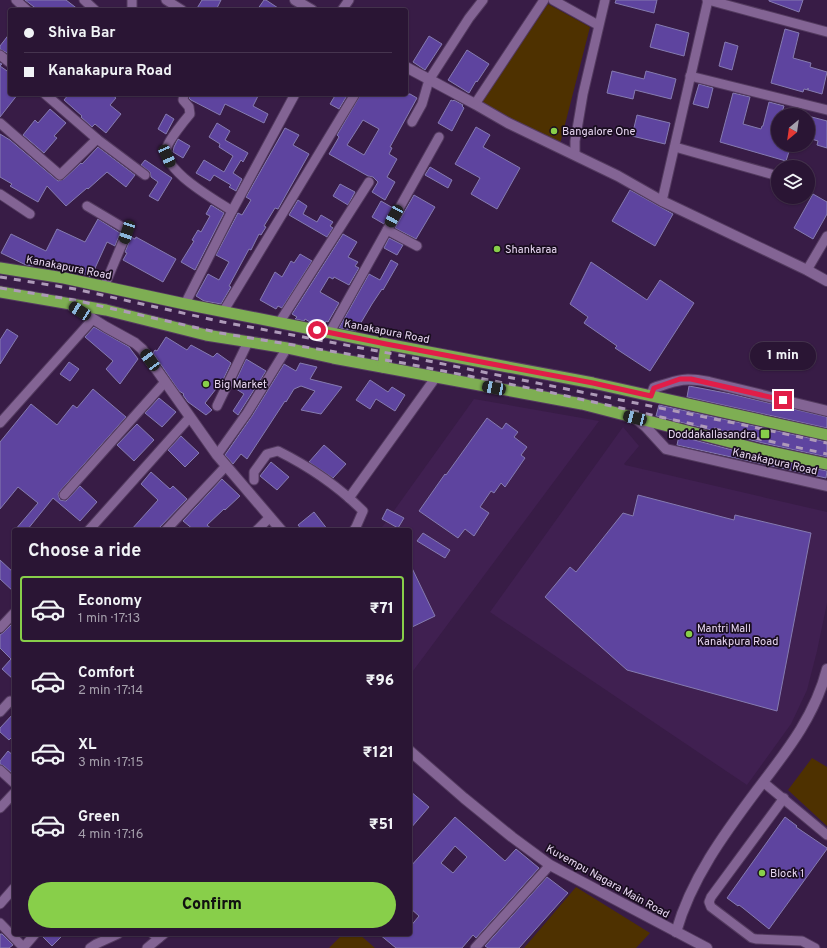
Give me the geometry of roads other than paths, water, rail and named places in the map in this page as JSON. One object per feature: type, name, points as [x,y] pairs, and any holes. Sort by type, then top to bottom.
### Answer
[{"type":"highway","name":"Kanakapura Road","points":[[0,268],[64,278],[223,312],[578,380],[827,435]]},
{"type":"highway","name":"Kanakapura Road","points":[[0,292],[106,310],[206,335],[287,348],[333,358],[582,404],[761,450],[827,464]]},
{"type":"highway","points":[[383,367],[386,344]]},
{"type":"street","points":[[16,0],[25,8]]},
{"type":"street","points":[[84,0],[93,8]]},
{"type":"street","points":[[166,0],[179,8]]},
{"type":"street","points":[[412,122],[422,104],[429,80],[469,18],[483,0]]},
{"type":"street","points":[[475,104],[544,0]]},
{"type":"street","points":[[553,0],[598,25]]},
{"type":"street","points":[[575,155],[575,141],[583,94],[605,0]]},
{"type":"street","points":[[662,201],[707,0],[827,32]]},
{"type":"street","points":[[0,55],[8,61]]},
{"type":"street","points":[[408,68],[508,123],[618,176],[662,201],[827,281]]},
{"type":"street","points":[[690,76],[827,110]]},
{"type":"street","points":[[48,96],[97,139],[145,175]]},
{"type":"street","points":[[184,96],[183,100],[189,107],[190,114],[167,147],[167,156],[171,166],[180,175],[232,211]]},
{"type":"street","points":[[185,304],[232,211],[294,96]]},
{"type":"street","points":[[223,312],[354,96]]},
{"type":"street","points":[[0,123],[60,175],[97,139]]},
{"type":"street","points":[[330,332],[439,137]]},
{"type":"street","points":[[675,147],[771,174]]},
{"type":"street","points":[[280,323],[369,182]]},
{"type":"street","points":[[0,194],[30,214]]},
{"type":"street","points":[[87,206],[124,228],[127,232],[104,287]]},
{"type":"street","points":[[387,230],[417,246]]},
{"type":"street","points":[[807,270],[827,236]]},
{"type":"street","points":[[68,303],[135,343],[142,349],[217,455],[279,528]]},
{"type":"street","points":[[0,423],[93,319]]},
{"type":"street","points":[[217,406],[248,342]]},
{"type":"street","points":[[217,455],[247,413],[287,348]]},
{"type":"street","points":[[349,498],[436,377]]},
{"type":"street","points":[[651,396],[654,388],[680,379],[691,379],[827,411]]},
{"type":"street","points":[[64,495],[165,382]]},
{"type":"street","points":[[91,528],[190,417]]},
{"type":"street","name":"Kanakapura Road","points":[[635,418],[645,426],[666,449],[827,486]]},
{"type":"street","points":[[254,480],[254,472],[267,454],[278,451],[296,460],[349,498],[363,511],[355,528]]},
{"type":"street","points":[[168,528],[226,466]]},
{"type":"street","points":[[259,528],[270,517]]},
{"type":"street","points":[[0,628],[12,615]]},
{"type":"street","points":[[676,932],[686,903],[702,870],[722,838],[793,743],[817,700],[827,669]]},
{"type":"street","points":[[0,712],[10,701]]},
{"type":"street","name":"Kuvempu Nagara Main Road","points":[[412,753],[464,798],[512,837],[550,865],[707,948]]},
{"type":"street","points":[[0,770],[12,781]]},
{"type":"street","points":[[763,782],[827,835]]},
{"type":"street","points":[[0,808],[12,795]]},
{"type":"street","points":[[784,798],[709,902],[711,907],[756,940],[802,941],[815,948]]},
{"type":"street","points":[[475,948],[550,865]]},
{"type":"street","points":[[0,904],[12,890]]},
{"type":"street","points":[[0,923],[23,948],[33,936]]},
{"type":"street","points":[[90,948],[114,936]]},
{"type":"street","points":[[147,948],[158,936]]},
{"type":"railway","points":[[0,277],[75,289],[223,322],[404,356],[827,443]]},
{"type":"railway","points":[[0,288],[74,300],[220,333],[403,363],[544,391],[827,454]]},
{"type":"place","name":"Bangalore One","points":[[554,131]]},
{"type":"place","name":"Shankaraa","points":[[497,249]]},
{"type":"place","name":"Big Market","points":[[206,384]]},
{"type":"place","name":"Doddakallasandra","points":[[765,434]]},
{"type":"place","name":"Mantri Mall Kanakpura Road","points":[[689,634]]},
{"type":"place","name":"Block 1","points":[[762,873]]}]
